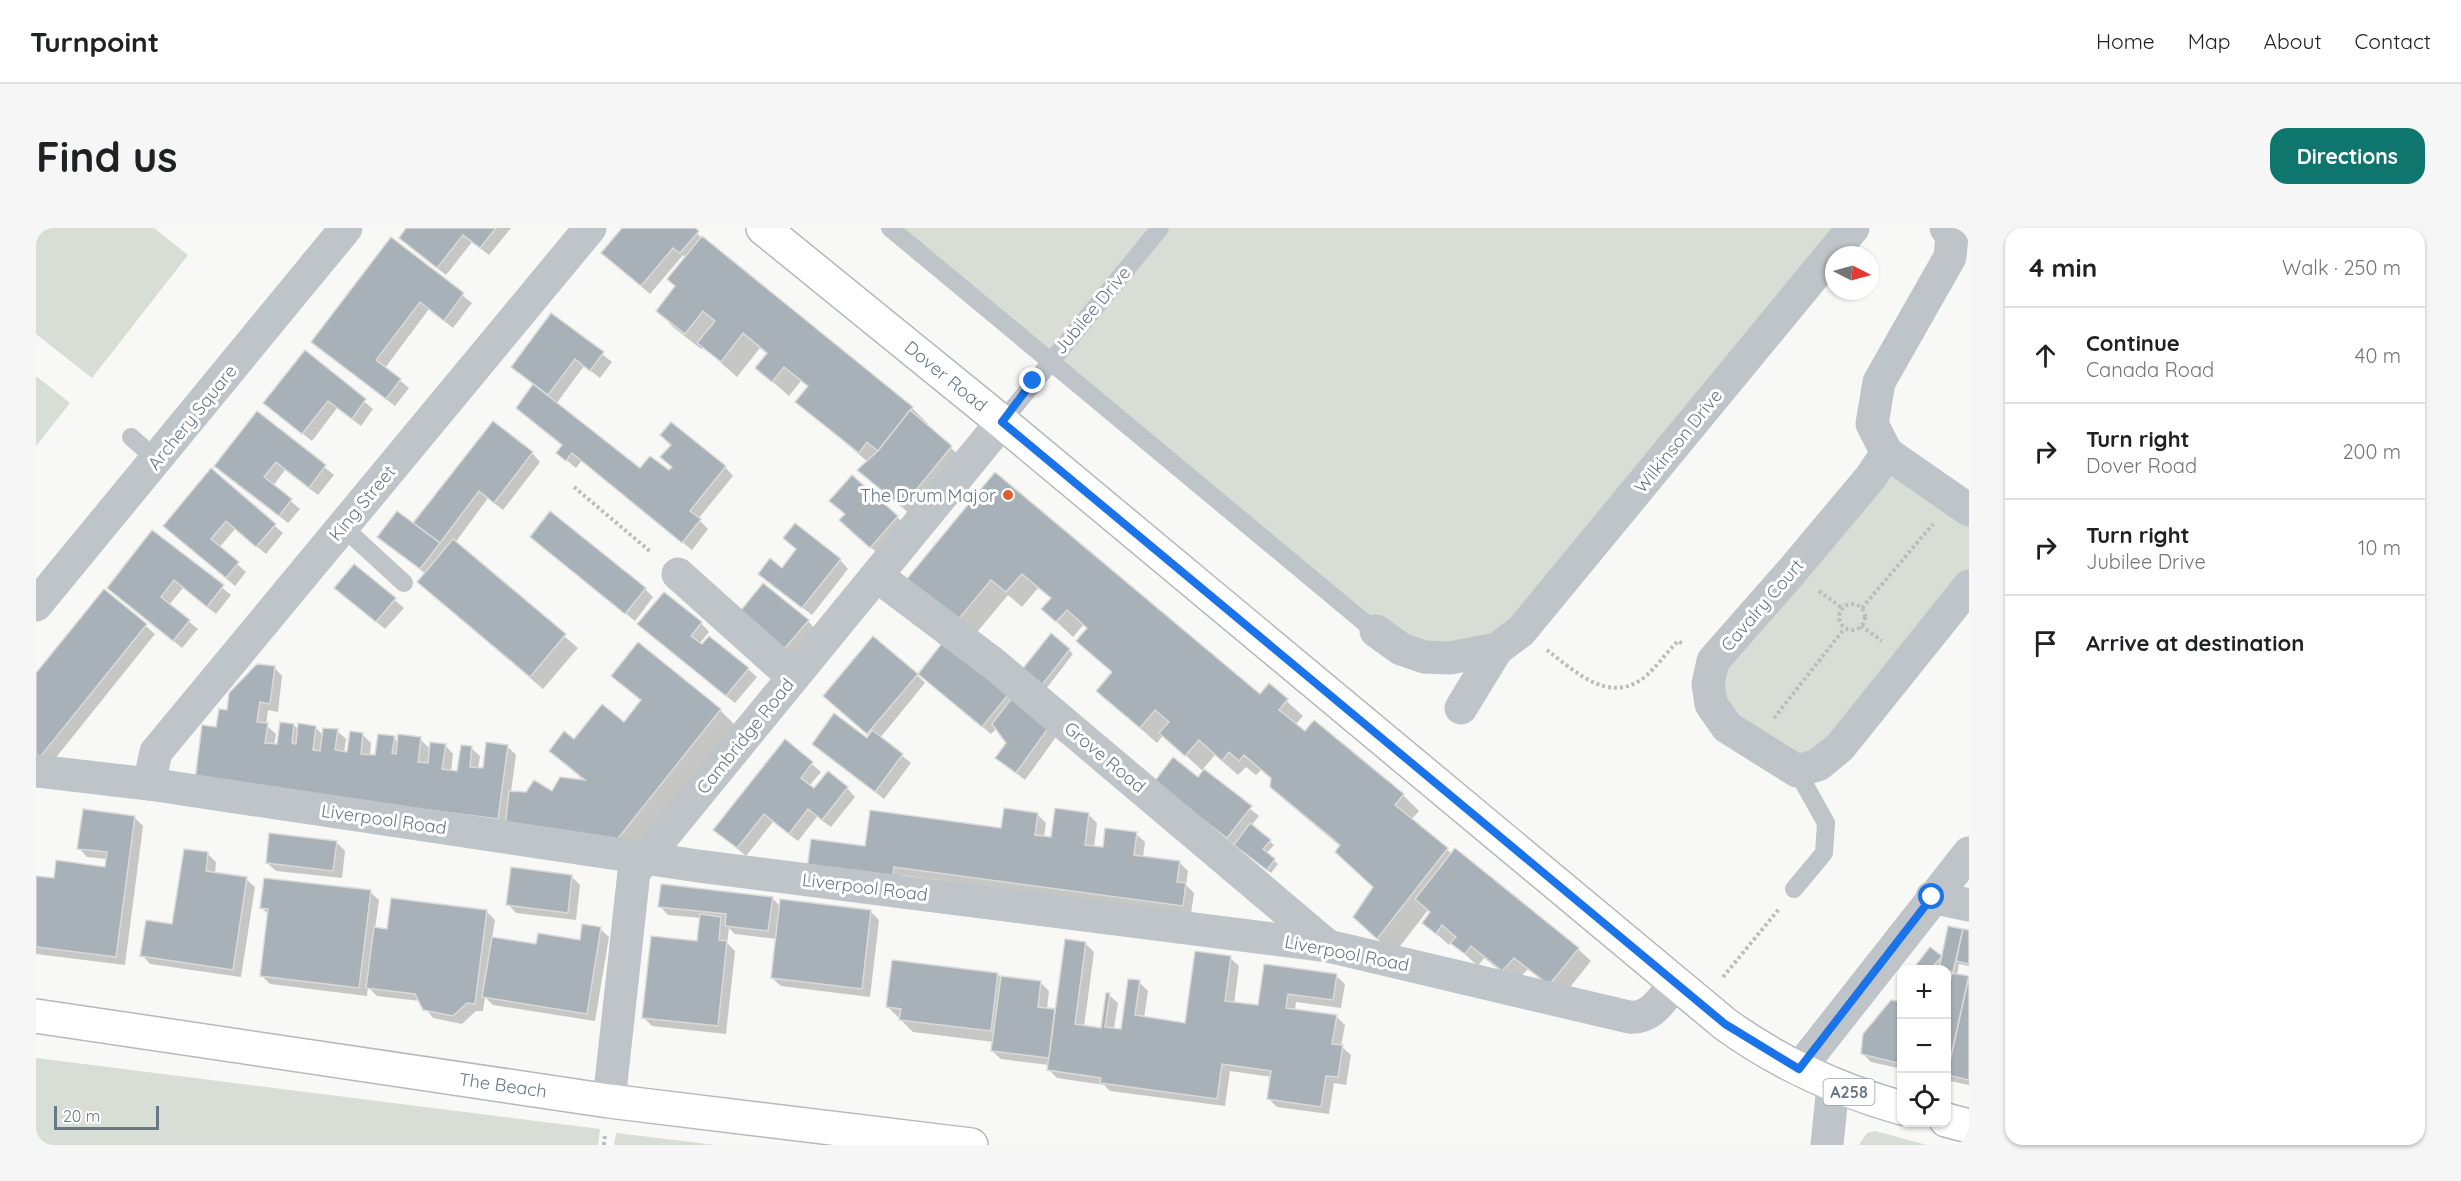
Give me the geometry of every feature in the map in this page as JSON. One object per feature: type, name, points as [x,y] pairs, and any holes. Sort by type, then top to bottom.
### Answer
[{"type":"main road","name":"Dover Road","points":[[763,228],[1002,422],[1688,993],[1744,1038],[1799,1069]]},
{"type":"main road","name":"The Beach","points":[[36,1016],[609,1101],[971,1145]]},
{"type":"main road","name":"A258","points":[[1799,1069],[1833,1086],[1897,1106]]},
{"type":"main road","points":[[1951,1121],[1969,1126]]},
{"type":"street","name":"Archery Square","points":[[36,604],[346,228]]},
{"type":"street","name":"King Street","points":[[149,784],[156,752],[590,228]]},
{"type":"street","name":"Wilkinson Drive","points":[[1461,708],[1509,640],[1853,228]]},
{"type":"street","points":[[1946,228],[1952,236],[1950,257],[1879,382],[1872,424],[1887,453],[1962,504]]},
{"type":"street","name":"Cambridge Road","points":[[609,1101],[634,872],[1002,422]]},
{"type":"street","name":"Cavalry Court","points":[[1797,771],[1727,727],[1711,704],[1708,684],[1713,661],[1799,562],[1887,453]]},
{"type":"street","points":[[678,574],[793,677]]},
{"type":"street","name":"Grove Road","points":[[877,576],[994,664],[1328,946]]},
{"type":"street","points":[[1797,771],[1818,765],[1840,747],[1969,586]]},
{"type":"street","points":[[1373,629],[1401,649],[1424,657],[1450,658],[1509,640]]},
{"type":"street","name":"Liverpool Road","points":[[36,771],[149,784],[646,858],[1328,946],[1633,1018],[1650,1013],[1688,993]]},
{"type":"street","points":[[1799,1069],[1932,897],[1969,853]]},
{"type":"street","points":[[1932,897],[1969,905]]},
{"type":"street","points":[[1827,1145],[1833,1086]]},
{"type":"lane","points":[[890,228],[1373,629]]},
{"type":"lane","name":"Jubilee Drive","points":[[1002,422],[1160,228]]},
{"type":"lane","points":[[130,437],[157,460]]},
{"type":"lane","points":[[343,526],[404,583]]},
{"type":"lane","points":[[1794,890],[1824,853],[1826,823],[1797,771]]},
{"type":"path","points":[[574,487],[678,574]]},
{"type":"path","points":[[1862,608],[1962,504]]},
{"type":"path","points":[[1851,604],[1862,608],[1866,616],[1861,626],[1853,631],[1844,629],[1838,620],[1842,608],[1851,604]]},
{"type":"path","points":[[1754,744],[1844,629]]},
{"type":"path","points":[[1509,640],[1602,687],[1616,689],[1632,685],[1646,676],[1678,641],[1713,661]]},
{"type":"path","points":[[1688,993],[1744,954],[1794,890]]},
{"type":"shaded area","points":[[36,228],[154,228],[188,255],[92,378],[36,334]]},
{"type":"shaded area","points":[[890,228],[1853,228],[1838,246],[1825,246],[1825,262],[1521,631],[1402,649]]},
{"type":"shaded area","points":[[36,376],[70,403],[36,446]]},
{"type":"shaded area","points":[[1887,453],[1969,510],[1969,586],[1818,765],[1727,727],[1713,661]]},
{"type":"shaded area","points":[[36,1058],[600,1129],[598,1145],[36,1145]]},
{"type":"shaded area","points":[[1875,1131],[1927,1145],[1859,1145],[1867,1133]]},
{"type":"shaded area","points":[[616,1133],[716,1145],[614,1145]]},
{"type":"building","points":[[406,228],[496,228],[480,248],[463,235],[437,268],[399,238]]},
{"type":"building","points":[[622,228],[695,228],[699,231],[680,253],[673,248],[641,286],[601,253]]},
{"type":"building","points":[[702,236],[913,407],[878,451],[867,442],[859,453],[795,402],[808,386],[784,367],[772,382],[755,368],[767,353],[743,333],[721,362],[697,343],[715,321],[703,311],[685,334],[656,311],[675,286],[667,279]]},
{"type":"building","points":[[391,237],[464,293],[444,321],[420,302],[376,360],[401,379],[386,399],[311,342]]},
{"type":"building","points":[[551,313],[604,352],[590,371],[575,359],[548,395],[511,367]]},
{"type":"building","points":[[305,350],[366,399],[352,419],[328,401],[302,434],[263,403]]},
{"type":"building","points":[[533,384],[640,468],[650,456],[669,470],[672,467],[660,457],[671,445],[660,435],[671,422],[726,466],[690,511],[701,519],[682,543],[572,453],[566,461],[556,453],[562,445],[516,408]]},
{"type":"building","points":[[910,410],[952,446],[902,507],[857,470],[878,451]]},
{"type":"building","points":[[257,411],[326,465],[309,488],[276,462],[264,477],[292,499],[279,516],[214,466]]},
{"type":"building","points":[[493,421],[533,452],[494,503],[479,491],[440,543],[413,523]]},
{"type":"building","points":[[211,468],[276,524],[256,547],[226,521],[211,539],[239,562],[226,578],[163,526]]},
{"type":"building","points":[[995,472],[1260,694],[1269,683],[1288,699],[1279,710],[1305,731],[1314,720],[1404,794],[1395,805],[1448,848],[1377,939],[1353,917],[1373,887],[1335,852],[1340,845],[1270,787],[1271,778],[1244,755],[1239,761],[1229,752],[1222,761],[1199,740],[1185,756],[1159,733],[1169,722],[1155,710],[1140,728],[1096,691],[1112,672],[1076,641],[1087,628],[1067,610],[1056,622],[1041,609],[1051,598],[1022,574],[1006,592],[991,580],[951,628],[901,586]]},
{"type":"building","points":[[852,475],[898,516],[870,548],[839,520],[845,514],[829,501]]},
{"type":"building","points":[[397,511],[440,543],[420,569],[377,537]]},
{"type":"building","points":[[550,511],[646,588],[625,614],[530,537]]},
{"type":"building","points":[[795,523],[841,559],[802,608],[758,574],[770,558],[782,568],[796,549],[783,538]]},
{"type":"building","points":[[152,530],[224,585],[207,607],[174,580],[161,597],[190,620],[173,641],[107,588]]},
{"type":"building","points":[[453,539],[566,634],[530,677],[417,582]]},
{"type":"building","points":[[354,564],[396,598],[376,622],[334,588]]},
{"type":"building","points":[[763,583],[809,620],[778,656],[734,619]]},
{"type":"building","points":[[104,589],[147,624],[40,757],[36,754],[36,673]]},
{"type":"building","points":[[664,592],[702,622],[691,636],[702,644],[709,636],[749,668],[726,696],[637,624]]},
{"type":"building","points":[[1051,633],[1070,649],[1041,686],[1021,671]]},
{"type":"building","points":[[873,636],[918,674],[867,734],[823,696]]},
{"type":"building","points":[[638,642],[721,709],[616,841],[505,829],[509,791],[526,792],[534,780],[552,791],[560,777],[585,780],[549,751],[564,731],[574,739],[602,704],[624,722],[641,700],[611,676]]},
{"type":"building","points":[[943,642],[1008,695],[982,727],[918,674]]},
{"type":"building","points":[[257,664],[275,666],[270,704],[260,702],[257,722],[268,723],[265,743],[277,744],[280,722],[294,724],[292,743],[296,744],[298,723],[316,726],[313,750],[320,751],[323,728],[338,729],[335,750],[347,752],[350,731],[363,733],[361,754],[375,755],[378,734],[395,736],[392,753],[396,754],[398,734],[421,737],[418,762],[428,763],[430,742],[446,744],[442,769],[457,771],[461,745],[472,746],[470,767],[483,768],[486,742],[508,745],[498,819],[195,780],[202,725],[216,727],[219,709],[227,710],[229,693]]},
{"type":"building","points":[[1011,699],[1049,727],[1016,773],[995,758],[1006,743],[992,724]]},
{"type":"building","points":[[834,713],[867,738],[872,730],[903,754],[875,792],[812,744]]},
{"type":"building","points":[[785,739],[813,762],[801,778],[814,788],[828,771],[848,787],[822,820],[808,809],[789,834],[764,814],[737,848],[713,830]]},
{"type":"building","points":[[1173,757],[1198,777],[1204,769],[1252,806],[1227,838],[1154,782]]},
{"type":"building","points":[[1004,808],[1038,813],[1035,835],[1051,837],[1055,808],[1089,813],[1085,845],[1103,847],[1105,828],[1137,832],[1134,855],[1180,861],[1177,882],[1186,883],[1183,906],[894,867],[892,881],[807,870],[811,839],[865,846],[870,810],[1001,828]]},
{"type":"building","points":[[83,809],[135,816],[116,957],[36,947],[36,876],[54,878],[56,860],[105,867],[107,852],[77,849]]},
{"type":"building","points":[[1250,823],[1271,840],[1263,849],[1275,859],[1267,870],[1234,845]]},
{"type":"building","points":[[269,833],[337,841],[333,871],[266,863]]},
{"type":"building","points":[[1455,848],[1579,948],[1549,985],[1514,958],[1502,971],[1471,946],[1465,954],[1450,943],[1456,937],[1442,925],[1436,934],[1422,923],[1430,912],[1415,899]]},
{"type":"building","points":[[184,849],[208,852],[206,871],[247,877],[233,970],[140,956],[146,920],[172,924]]},
{"type":"building","points":[[511,867],[572,875],[568,913],[506,905]]},
{"type":"building","points":[[264,878],[371,890],[359,988],[260,976],[268,909],[260,908]]},
{"type":"building","points":[[661,884],[773,897],[768,931],[725,926],[726,914],[658,907]]},
{"type":"building","points":[[391,898],[487,910],[475,1004],[467,1003],[453,1016],[423,1010],[415,994],[366,988],[374,927],[387,929]]},
{"type":"building","points":[[780,899],[871,910],[862,989],[771,978]]},
{"type":"building","points":[[700,914],[721,917],[719,940],[727,941],[718,1026],[642,1018],[651,936],[697,941]]},
{"type":"building","points":[[582,924],[601,927],[587,1014],[482,997],[492,937],[536,944],[538,933],[580,940]]},
{"type":"building","points":[[1948,926],[1963,929],[1953,972],[1951,972],[1951,965],[1940,965]]},
{"type":"building","points":[[1963,929],[1969,930],[1969,964],[1956,961]]},
{"type":"building","points":[[1065,939],[1086,942],[1075,1024],[1101,1028],[1106,993],[1110,993],[1105,1027],[1121,1029],[1128,979],[1140,980],[1135,1015],[1185,1023],[1195,951],[1231,956],[1225,1001],[1258,1005],[1264,964],[1337,974],[1333,1000],[1288,994],[1286,1008],[1337,1015],[1332,1044],[1343,1045],[1338,1077],[1326,1076],[1321,1107],[1267,1099],[1271,1071],[1222,1064],[1217,1099],[1100,1083],[1101,1078],[1047,1070]]},
{"type":"building","points":[[1930,947],[1942,956],[1934,965],[1916,965]]},
{"type":"building","points":[[892,960],[998,973],[991,1031],[899,1020],[901,1009],[886,1007]]},
{"type":"building","points":[[1952,973],[1969,976],[1951,1057],[1951,1019]]},
{"type":"building","points":[[1001,976],[1041,981],[1038,1007],[1055,1009],[1049,1058],[991,1051]]},
{"type":"building","points":[[1969,976],[1969,1080],[1951,1076],[1951,1057]]},
{"type":"building","points":[[1891,1000],[1897,1001],[1897,1063],[1861,1054],[1863,1034]]},
{"type":"place","name":"The Drum Major","points":[[1008,495]]},
{"type":"route","points":[[1033,381],[1002,422],[1725,1024],[1780,1060],[1799,1069],[1932,897]]}]
